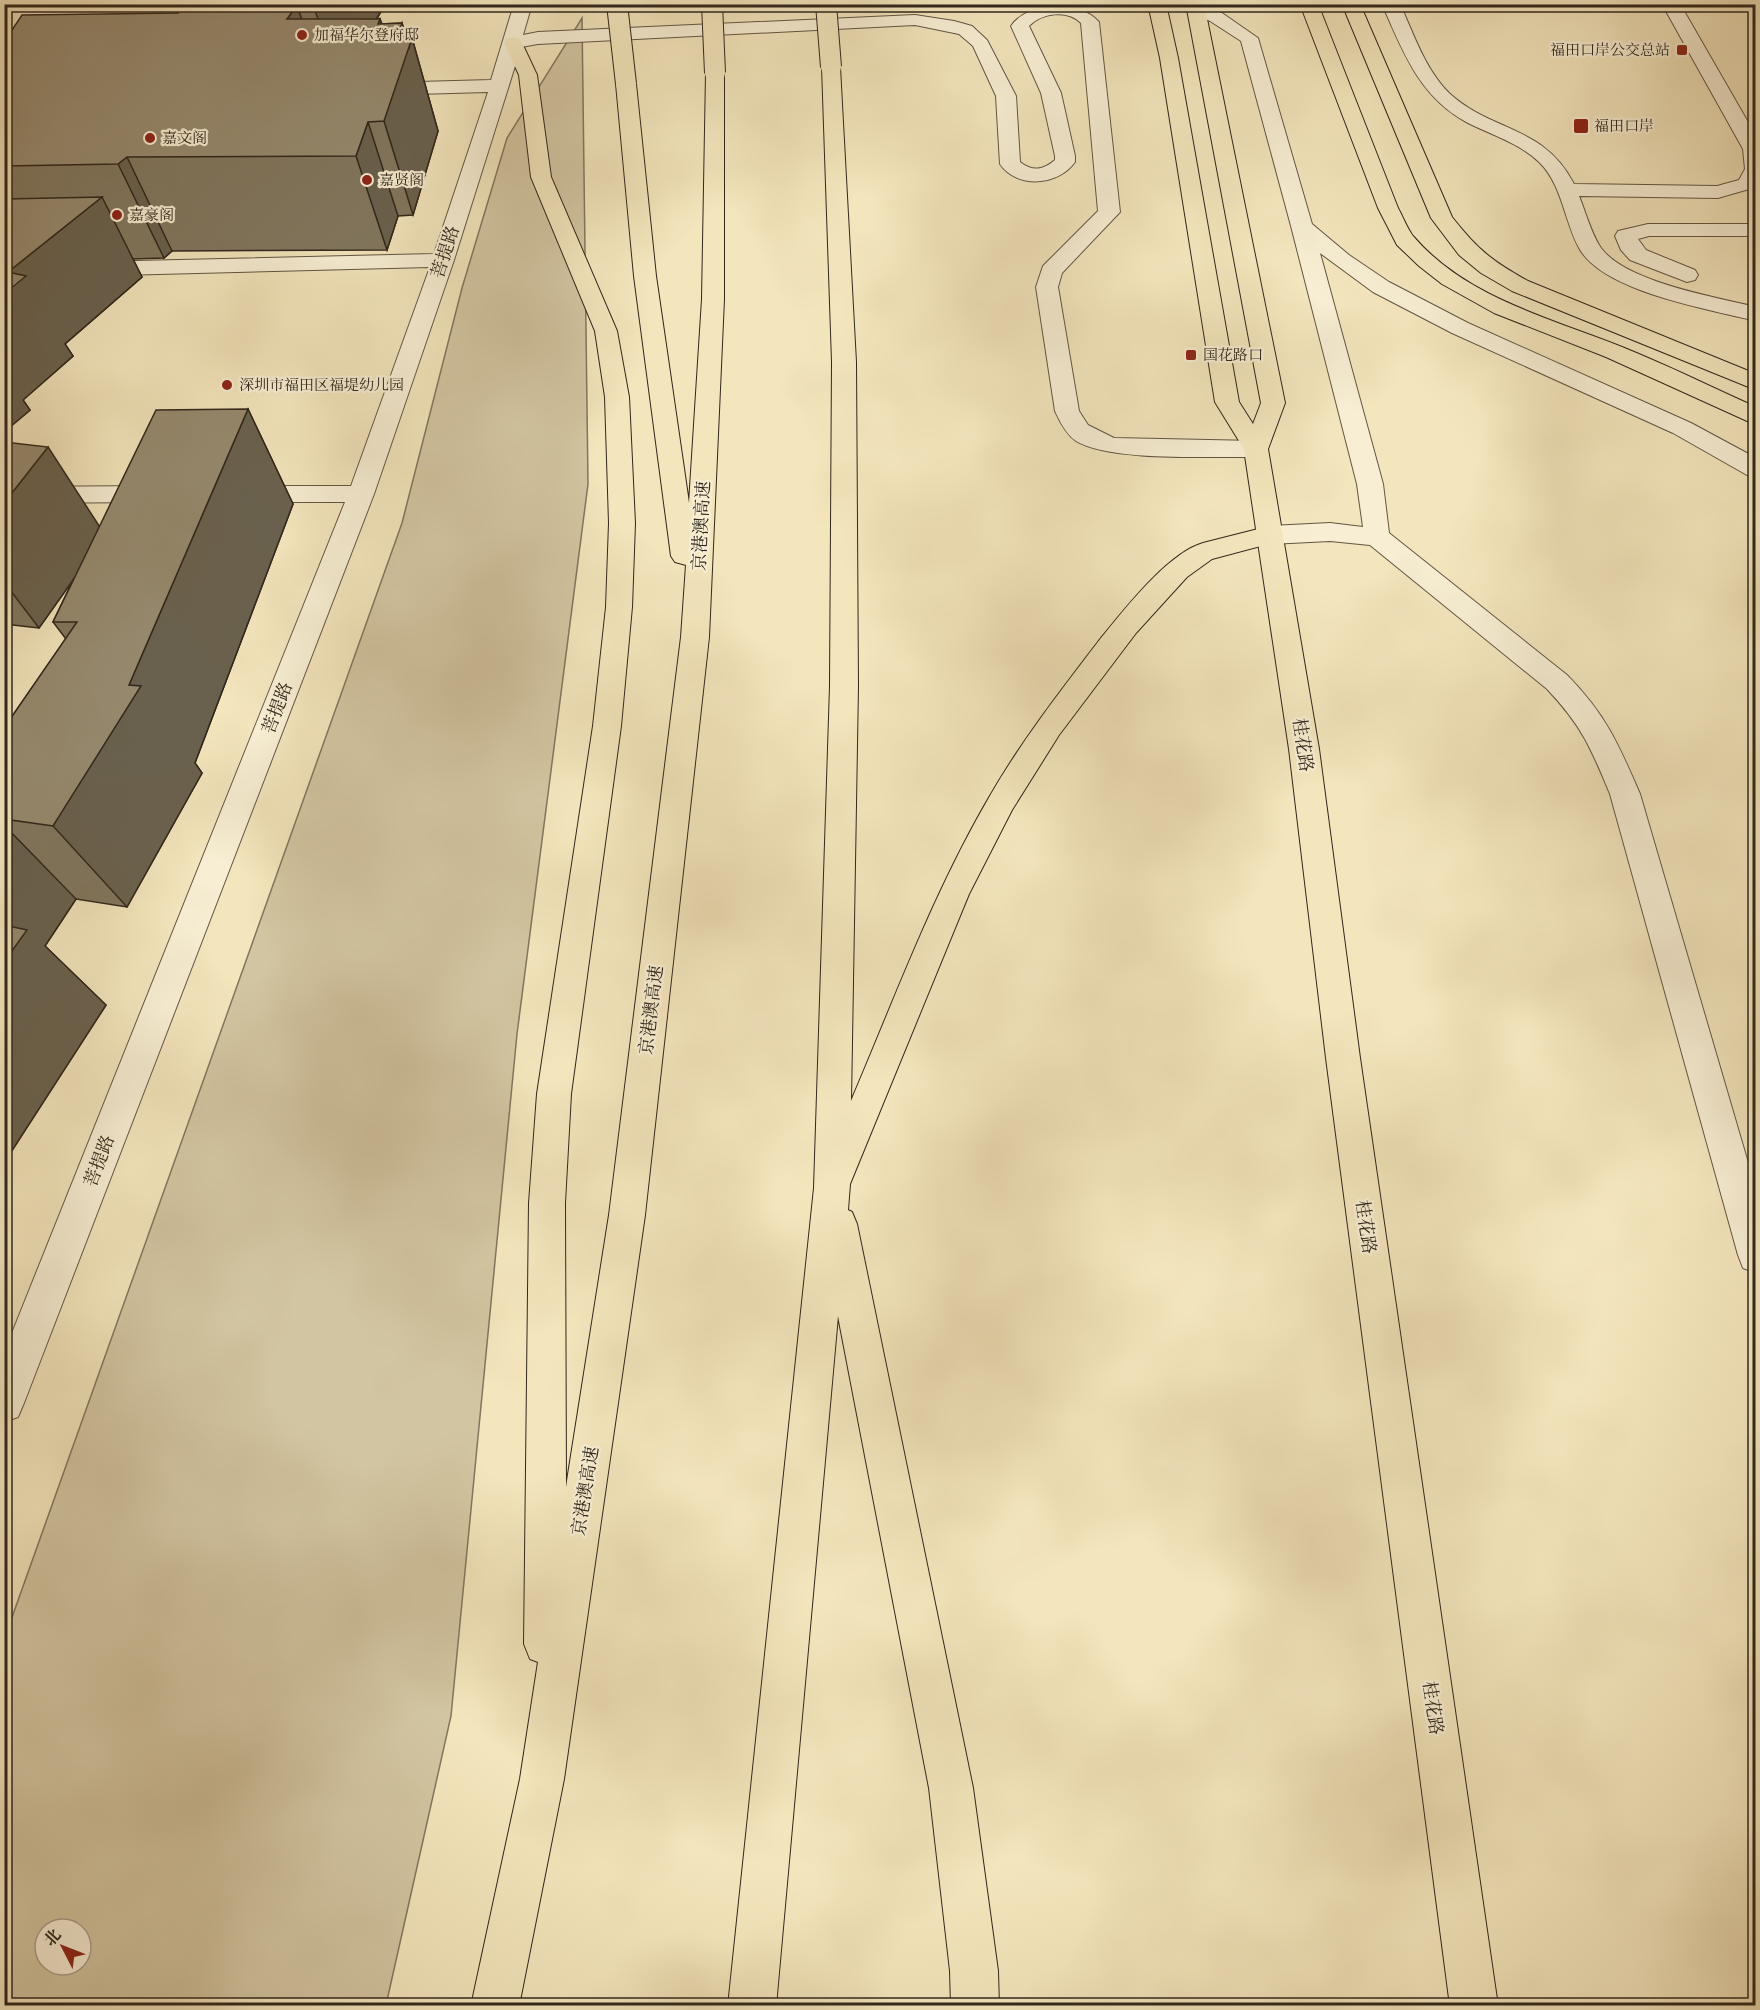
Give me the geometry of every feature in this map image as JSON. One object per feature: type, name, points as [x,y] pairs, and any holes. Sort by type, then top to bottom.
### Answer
[{"type":"main road","points":[[617,4],[632,164],[656,362],[671,455],[695,638]]},
{"type":"main road","name":"京港澳高速","points":[[495,2006],[542,1779],[627,1215],[695,638],[713,299],[715,73],[712,4]]},
{"type":"main road","points":[[752,2006],[832,1188],[844,602],[843,362],[831,68],[826,4]]},
{"type":"main road","points":[[1157,4],[1169,58],[1227,402],[1256,449]]},
{"type":"main road","points":[[1309,4],[1388,208],[1404,239],[1436,268],[1461,286],[1499,307],[1612,351],[1755,417]]},
{"type":"main road","points":[[1351,4],[1442,218],[1467,250],[1489,268],[1520,286],[1755,384]]},
{"type":"main road","points":[[1192,6],[1273,403],[1256,449]]},
{"type":"main road","points":[[514,35],[528,75],[541,177],[606,331],[617,397],[622,523],[619,607],[607,726],[554,1105],[547,1203],[546,1542],[542,1779]]},
{"type":"main road","name":"桂花路","points":[[1256,449],[1305,749],[1342,1058],[1474,2006]]},
{"type":"main road","points":[[975,2006],[974,1971],[951,1788],[832,1188],[954,894],[1001,803],[1049,727],[1126,626],[1178,571],[1203,552],[1270,535]]},
{"type":"street","name":"菩提路","points":[[4,1403],[361,494],[443,260],[523,4]]},
{"type":"street","points":[[541,4],[528,13],[514,35],[538,38],[915,20],[951,24],[977,36],[1006,96],[1010,164],[1017,171],[1039,177],[1056,171],[1065,162],[1065,156],[1051,93],[1020,27],[1023,21],[1047,10],[1067,10],[1088,17],[1109,212],[1051,271],[1047,287],[1067,411],[1072,424],[1080,433],[1113,446],[1256,449]]},
{"type":"street","points":[[1391,4],[1420,68],[1432,86],[1455,107],[1529,145],[1548,160],[1565,190],[1591,251],[1603,264],[1620,274],[1647,284],[1755,314]]},
{"type":"street","points":[[1565,190],[1718,192],[1746,184],[1755,169],[1752,149],[1671,4]]},
{"type":"street","points":[[1192,6],[1234,26],[1249,38],[1302,226],[1370,484],[1377,537]]},
{"type":"street","points":[[360,89],[499,86]]},
{"type":"street","points":[[1719,90],[1748,104]]},
{"type":"street","points":[[1302,226],[1341,260],[1381,287],[1460,328],[1682,428],[1755,469]]},
{"type":"street","points":[[1725,285],[1697,279],[1638,255],[1632,250],[1626,236],[1648,231],[1755,230]]},
{"type":"street","points":[[4,271],[443,260]]},
{"type":"street","points":[[4,495],[183,494]]},
{"type":"street","points":[[218,494],[361,494]]},
{"type":"street","points":[[1270,535],[1330,532],[1377,537],[1557,682],[1582,708],[1602,739],[1625,794],[1755,1255]]},
{"type":"shaded area","points":[[582,18],[588,484],[517,1034],[451,1716],[386,2005],[5,2006],[5,1637],[402,523],[462,288],[507,138]]},
{"type":"building","points":[[297,5],[287,19],[380,19],[378,24],[402,23],[397,39],[412,38],[384,121],[368,122],[356,156],[127,157],[118,164],[4,166],[4,33],[10,33],[22,15],[178,13],[177,8]]},
{"type":"building","points":[[102,197],[8,272],[26,276],[4,294],[4,199]]},
{"type":"building","points":[[248,409],[129,685],[141,686],[53,826],[4,819],[4,728],[77,622],[53,622],[156,410]]},
{"type":"building","points":[[4,442],[48,447],[4,503]]},
{"type":"building","points":[[4,925],[27,930],[4,962]]},
{"type":"place","name":"加福华尔登府邸","points":[[302,35]]},
{"type":"place","name":"福田口岸公交总站","points":[[1682,50]]},
{"type":"place","name":"福田口岸","points":[[1581,126]]},
{"type":"place","name":"嘉文阁","points":[[150,138]]},
{"type":"place","name":"嘉贤阁","points":[[367,180]]},
{"type":"place","name":"嘉豪阁","points":[[117,215]]},
{"type":"place","name":"国花路口","points":[[1191,355]]},
{"type":"place","name":"深圳市福田区福堤幼儿园","points":[[227,385]]}]
